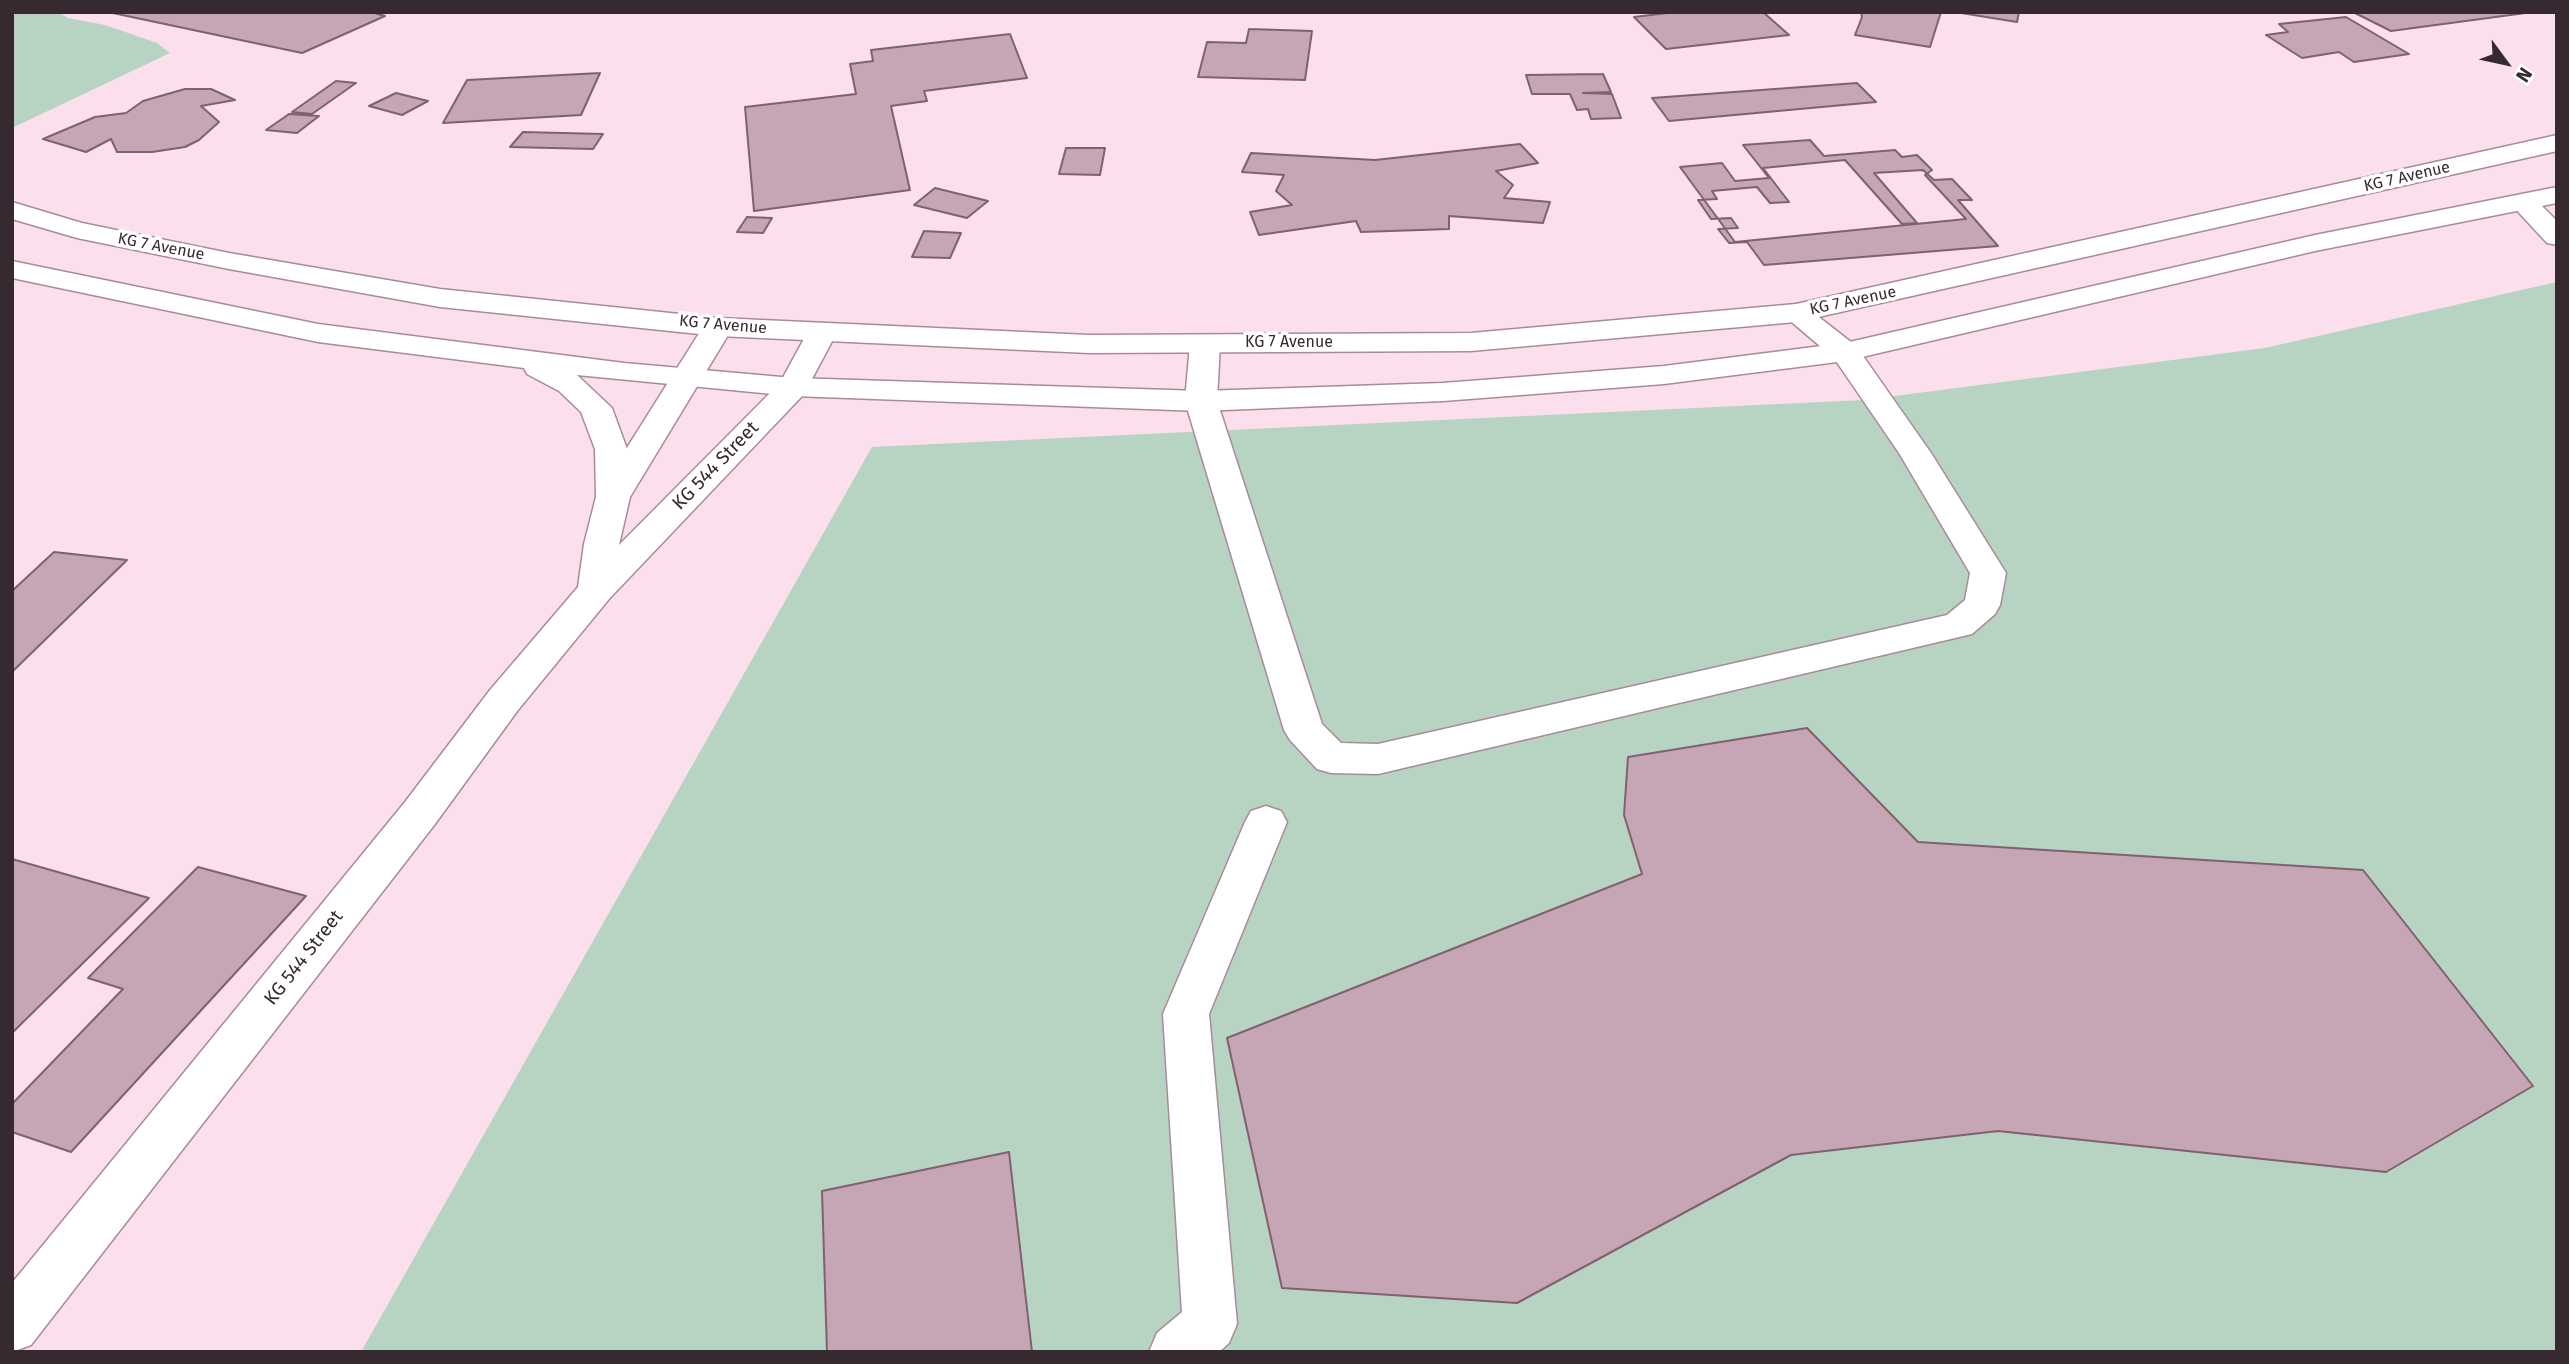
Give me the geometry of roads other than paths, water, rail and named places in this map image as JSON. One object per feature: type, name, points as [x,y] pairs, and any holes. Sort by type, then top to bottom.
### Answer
[{"type":"main road","name":"KG 7 Avenue","points":[[12,210],[77,230],[440,298],[718,327],[1075,344],[1471,342],[1796,313],[2557,143]]},
{"type":"main road","points":[[12,269],[318,333],[687,379],[793,387],[1201,401],[1443,392],[1664,375],[1845,352],[2315,243],[2557,195]]},
{"type":"main road","points":[[2523,203],[2557,237]]},
{"type":"main road","points":[[1205,344],[1201,401],[1304,730],[1331,758],[1378,760],[1959,625],[1982,605],[1988,573],[1915,453],[1845,352],[1796,313]]},
{"type":"main road","points":[[613,497],[718,327]]},
{"type":"main road","name":"KG 544 Street","points":[[12,1326],[420,813],[504,700],[596,590],[793,387],[822,332]]},
{"type":"main road","points":[[527,361],[570,384],[596,408],[611,449],[613,497],[602,544],[596,590]]},
{"type":"main road","points":[[1176,1352],[1210,1324],[1186,1014],[1266,822]]}]
